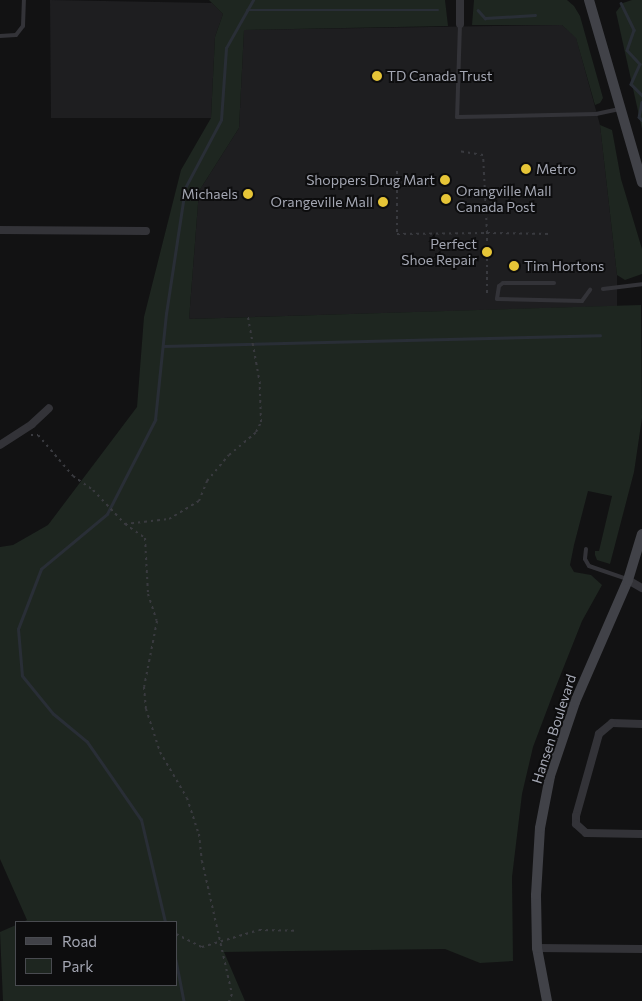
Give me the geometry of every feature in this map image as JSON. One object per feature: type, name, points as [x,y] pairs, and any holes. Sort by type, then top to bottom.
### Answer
[{"type":"street","points":[[460,0],[460,24]]},
{"type":"street","points":[[589,0],[642,182]]},
{"type":"street","points":[[0,230],[146,231]]},
{"type":"street","points":[[0,445],[32,424],[49,408]]},
{"type":"street","name":"Hansen Boulevard","points":[[545,1001],[537,948],[540,828],[550,776],[574,702],[628,580],[642,534]]},
{"type":"street","points":[[628,580],[642,588]]},
{"type":"street","points":[[642,724],[612,724],[599,734],[576,816],[576,824],[586,833],[642,834]]},
{"type":"street","points":[[537,948],[642,949]]},
{"type":"lane","points":[[0,36],[16,35],[23,26],[24,0]]},
{"type":"lane","points":[[460,24],[457,117],[596,114],[621,108]]},
{"type":"lane","points":[[554,283],[503,283],[499,286],[497,299],[582,301],[590,290]]},
{"type":"lane","points":[[603,288],[642,284]]},
{"type":"lane","points":[[586,548],[585,559],[590,566],[628,580]]},
{"type":"path","points":[[458,151],[483,156],[487,293]]},
{"type":"path","points":[[397,171],[397,234],[486,232],[551,234]]},
{"type":"path","points":[[125,524],[169,519],[199,501],[207,481],[229,455],[256,432],[261,422],[260,384],[248,317]]},
{"type":"path","points":[[38,435],[73,476],[93,490],[125,524],[145,538],[148,594],[157,621],[144,687],[146,709],[160,752],[186,798],[199,834],[202,861],[232,994],[229,1001]]},
{"type":"path","points":[[178,935],[202,947],[259,930],[298,931]]},
{"type":"shaded area","points":[[50,0],[212,3],[223,14],[215,37],[211,118],[51,118]]},
{"type":"shaded area","points":[[562,25],[576,37],[600,125],[617,275],[617,306],[189,319],[199,191],[239,128],[244,30]]},
{"type":"green space","points":[[209,0],[445,0],[448,26],[244,30],[239,128],[199,191],[189,319],[641,305],[642,418],[634,472],[610,564],[597,560],[595,551],[599,551],[612,496],[588,491],[574,545],[570,565],[574,572],[591,575],[602,585],[582,621],[533,747],[522,794],[512,877],[513,961],[480,963],[445,949],[224,952],[245,1001],[3,1001],[0,932],[15,925],[15,986],[178,986],[178,921],[25,921],[27,920],[0,859],[0,547],[13,545],[48,525],[137,407],[144,317],[181,170],[211,118],[215,37],[223,14]]},
{"type":"green space","points":[[474,0],[567,0],[574,6],[580,16],[603,98],[600,103],[595,105],[576,38],[562,25],[472,25]]},
{"type":"green space","points":[[632,0],[642,0],[642,129],[616,12],[623,3]]},
{"type":"green space","points":[[600,125],[612,130],[621,179],[642,249],[642,274],[625,280],[617,275]]},
{"type":"waterway","points":[[165,921],[141,820],[87,742],[53,714],[22,676],[18,629],[41,569],[107,514],[155,420],[166,314],[185,188],[221,120],[226,48],[253,0]]},
{"type":"waterway","points":[[621,3],[634,30],[627,50],[640,64],[631,84],[642,95]]},
{"type":"waterway","points":[[247,10],[438,10]]},
{"type":"waterway","points":[[478,10],[485,18],[535,15]]},
{"type":"waterway","points":[[642,102],[639,117],[642,120]]},
{"type":"waterway","points":[[163,346],[600,335]]},
{"type":"waterway","points":[[178,970],[184,1001]]},
{"type":"place","name":"TD Canada Trust","points":[[377,76]]},
{"type":"place","name":"Metro","points":[[526,169]]},
{"type":"place","name":"Shoppers Drug Mart","points":[[445,180]]},
{"type":"place","name":"Michaels","points":[[248,194]]},
{"type":"place","name":"Orangville Mall Canada Post","points":[[446,199]]},
{"type":"place","name":"Orangeville Mall","points":[[383,202]]},
{"type":"place","name":"Perfect Shoe Repair","points":[[487,252]]},
{"type":"place","name":"Tim Hortons","points":[[514,266]]}]
